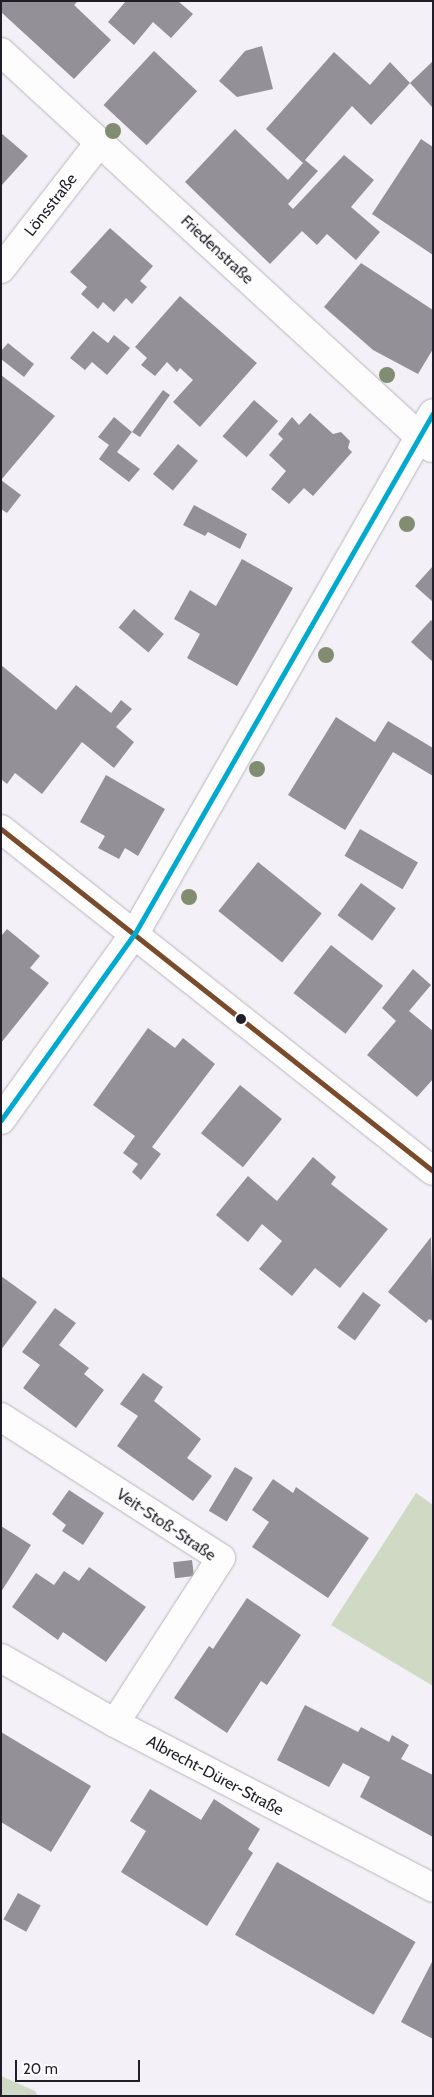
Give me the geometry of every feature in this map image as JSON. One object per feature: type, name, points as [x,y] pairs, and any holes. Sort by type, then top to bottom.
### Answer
[{"type":"street","name":"Friedenstraße","points":[[1,52],[426,443]]},
{"type":"street","name":"Lönsstraße","points":[[1,269],[100,142]]},
{"type":"street","points":[[1,1120],[135,933],[426,443],[433,413]]},
{"type":"street","points":[[1,829],[135,933],[433,1171]]},
{"type":"street","name":"Veit-Stoß-Straße","points":[[1,1417],[221,1558],[116,1723]]},
{"type":"street","name":"Albrecht-Dürer-Straße","points":[[1,1658],[116,1723],[433,1888]]},
{"type":"green space","points":[[416,1493],[433,1505],[433,1686],[331,1625]]},
{"type":"green space","points":[[1,2076],[35,2091],[38,2096],[1,2095]]},
{"type":"building","points":[[1,1],[78,1],[74,5],[111,40],[74,79],[1,12]]},
{"type":"building","points":[[126,1],[178,1],[193,14],[171,38],[153,22],[134,45],[108,22]]},
{"type":"building","points":[[262,46],[273,89],[237,97],[219,81],[245,51]]},
{"type":"building","points":[[154,51],[197,91],[147,145],[104,105]]},
{"type":"building","points":[[334,52],[370,85],[390,62],[410,83],[371,125],[352,106],[305,160],[318,171],[288,204],[293,209],[344,155],[374,180],[351,207],[380,232],[356,260],[327,234],[317,245],[302,231],[270,264],[185,182],[235,129],[288,180],[303,163],[266,129]]},
{"type":"building","points":[[433,61],[433,108],[410,83]]},
{"type":"building","points":[[1,133],[28,156],[1,186]]},
{"type":"building","points":[[421,139],[433,147],[433,255],[372,214]]},
{"type":"building","points":[[110,228],[153,266],[140,281],[147,287],[132,304],[126,298],[114,312],[103,302],[98,309],[81,294],[87,287],[70,272]]},
{"type":"building","points":[[361,263],[433,310],[433,349],[418,374],[373,350],[324,307]]},
{"type":"building","points":[[180,296],[257,363],[200,427],[173,402],[193,380],[180,368],[177,372],[167,362],[155,376],[141,365],[147,358],[135,347]]},
{"type":"building","points":[[93,331],[108,343],[114,335],[130,348],[107,375],[92,362],[85,370],[70,358]]},
{"type":"building","points":[[8,343],[34,364],[24,377],[1,359],[1,351]]},
{"type":"building","points":[[1,375],[55,416],[1,480]]},
{"type":"building","points":[[163,390],[170,395],[140,437],[132,432]]},
{"type":"building","points":[[254,400],[278,421],[247,457],[223,436]]},
{"type":"building","points":[[310,413],[333,434],[341,432],[350,441],[348,448],[352,452],[313,496],[304,488],[289,504],[271,489],[286,471],[269,455],[283,439],[278,434],[292,417],[299,425]]},
{"type":"building","points":[[114,417],[132,432],[117,452],[140,469],[129,482],[99,459],[109,445],[98,437]]},
{"type":"building","points":[[178,444],[198,461],[173,491],[153,474]]},
{"type":"building","points":[[1,480],[21,495],[7,513],[1,509]]},
{"type":"building","points":[[194,505],[247,534],[240,549],[208,532],[205,536],[183,525]]},
{"type":"building","points":[[242,559],[293,588],[237,686],[187,658],[200,634],[174,619],[190,590],[216,606]]},
{"type":"building","points":[[433,566],[433,602],[415,586]]},
{"type":"building","points":[[134,609],[164,634],[148,652],[119,627]]},
{"type":"building","points":[[431,620],[433,622],[433,662],[411,642]]},
{"type":"building","points":[[1,665],[56,710],[76,685],[111,713],[121,700],[132,709],[116,727],[134,742],[114,768],[82,742],[42,794],[15,773],[7,784],[1,779]]},
{"type":"building","points":[[336,717],[375,742],[388,721],[433,748],[433,776],[393,752],[345,830],[288,795]]},
{"type":"building","points":[[106,775],[165,809],[138,856],[125,848],[119,859],[98,848],[105,836],[80,822]]},
{"type":"building","points":[[360,829],[418,862],[403,889],[344,856]]},
{"type":"building","points":[[258,862],[322,914],[282,963],[218,911]]},
{"type":"building","points":[[361,883],[396,908],[372,941],[337,915]]},
{"type":"building","points":[[7,929],[40,956],[30,968],[49,983],[1,1043],[1,936]]},
{"type":"building","points":[[331,945],[383,986],[345,1034],[293,993]]},
{"type":"building","points":[[413,969],[431,985],[409,1011],[433,1031],[433,1079],[417,1097],[367,1055],[396,1021],[382,1008]]},
{"type":"building","points":[[148,1028],[175,1048],[183,1038],[215,1064],[152,1147],[161,1154],[141,1180],[132,1172],[138,1164],[123,1153],[135,1136],[93,1105]]},
{"type":"building","points":[[240,1085],[282,1119],[243,1167],[201,1133]]},
{"type":"building","points":[[313,1157],[336,1177],[331,1184],[388,1229],[340,1288],[315,1268],[292,1296],[259,1269],[282,1241],[262,1224],[248,1242],[216,1215],[248,1176],[277,1201]]},
{"type":"building","points":[[431,1237],[433,1321],[429,1319],[426,1323],[388,1292]]},
{"type":"building","points":[[1,1276],[37,1302],[1,1350]]},
{"type":"building","points":[[363,1292],[381,1305],[355,1341],[337,1328]]},
{"type":"building","points":[[55,1308],[76,1323],[59,1345],[89,1368],[84,1374],[104,1390],[76,1428],[23,1388],[40,1365],[22,1352]]},
{"type":"building","points":[[143,1373],[163,1387],[154,1401],[201,1439],[187,1458],[212,1476],[193,1501],[117,1446],[138,1416],[120,1404]]},
{"type":"building","points":[[235,1467],[253,1478],[227,1522],[209,1511]]},
{"type":"building","points":[[273,1479],[293,1493],[296,1487],[369,1538],[328,1598],[252,1547],[269,1522],[252,1510]]},
{"type":"building","points":[[69,1490],[104,1513],[83,1545],[62,1531],[66,1525],[52,1514]]},
{"type":"building","points":[[1,1526],[31,1545],[1,1592]]},
{"type":"building","points":[[192,1560],[194,1576],[175,1578],[173,1562]]},
{"type":"building","points":[[89,1567],[146,1607],[106,1662],[63,1632],[58,1640],[12,1607],[36,1573],[54,1585],[64,1571],[79,1581]]},
{"type":"building","points":[[247,1598],[301,1635],[267,1685],[261,1681],[227,1733],[174,1698],[209,1646],[213,1649]]},
{"type":"building","points":[[305,1705],[358,1732],[361,1727],[389,1742],[392,1735],[409,1745],[401,1759],[433,1775],[433,1837],[360,1797],[370,1777],[343,1763],[329,1787],[277,1760]]},
{"type":"building","points":[[1,1732],[91,1786],[51,1852],[1,1822]]},
{"type":"building","points":[[150,1789],[201,1820],[214,1799],[260,1829],[248,1849],[253,1853],[207,1926],[121,1872],[146,1831],[130,1821]]},
{"type":"building","points":[[277,1862],[416,1942],[374,2015],[235,1935]]},
{"type":"building","points":[[18,1893],[41,1906],[26,1932],[3,1919]]},
{"type":"building","points":[[433,1960],[433,2039],[401,2022]]},
{"type":"transit line","points":[[1,1120],[135,933],[433,413]]},
{"type":"transit line","points":[[1,829],[433,1171]]}]
